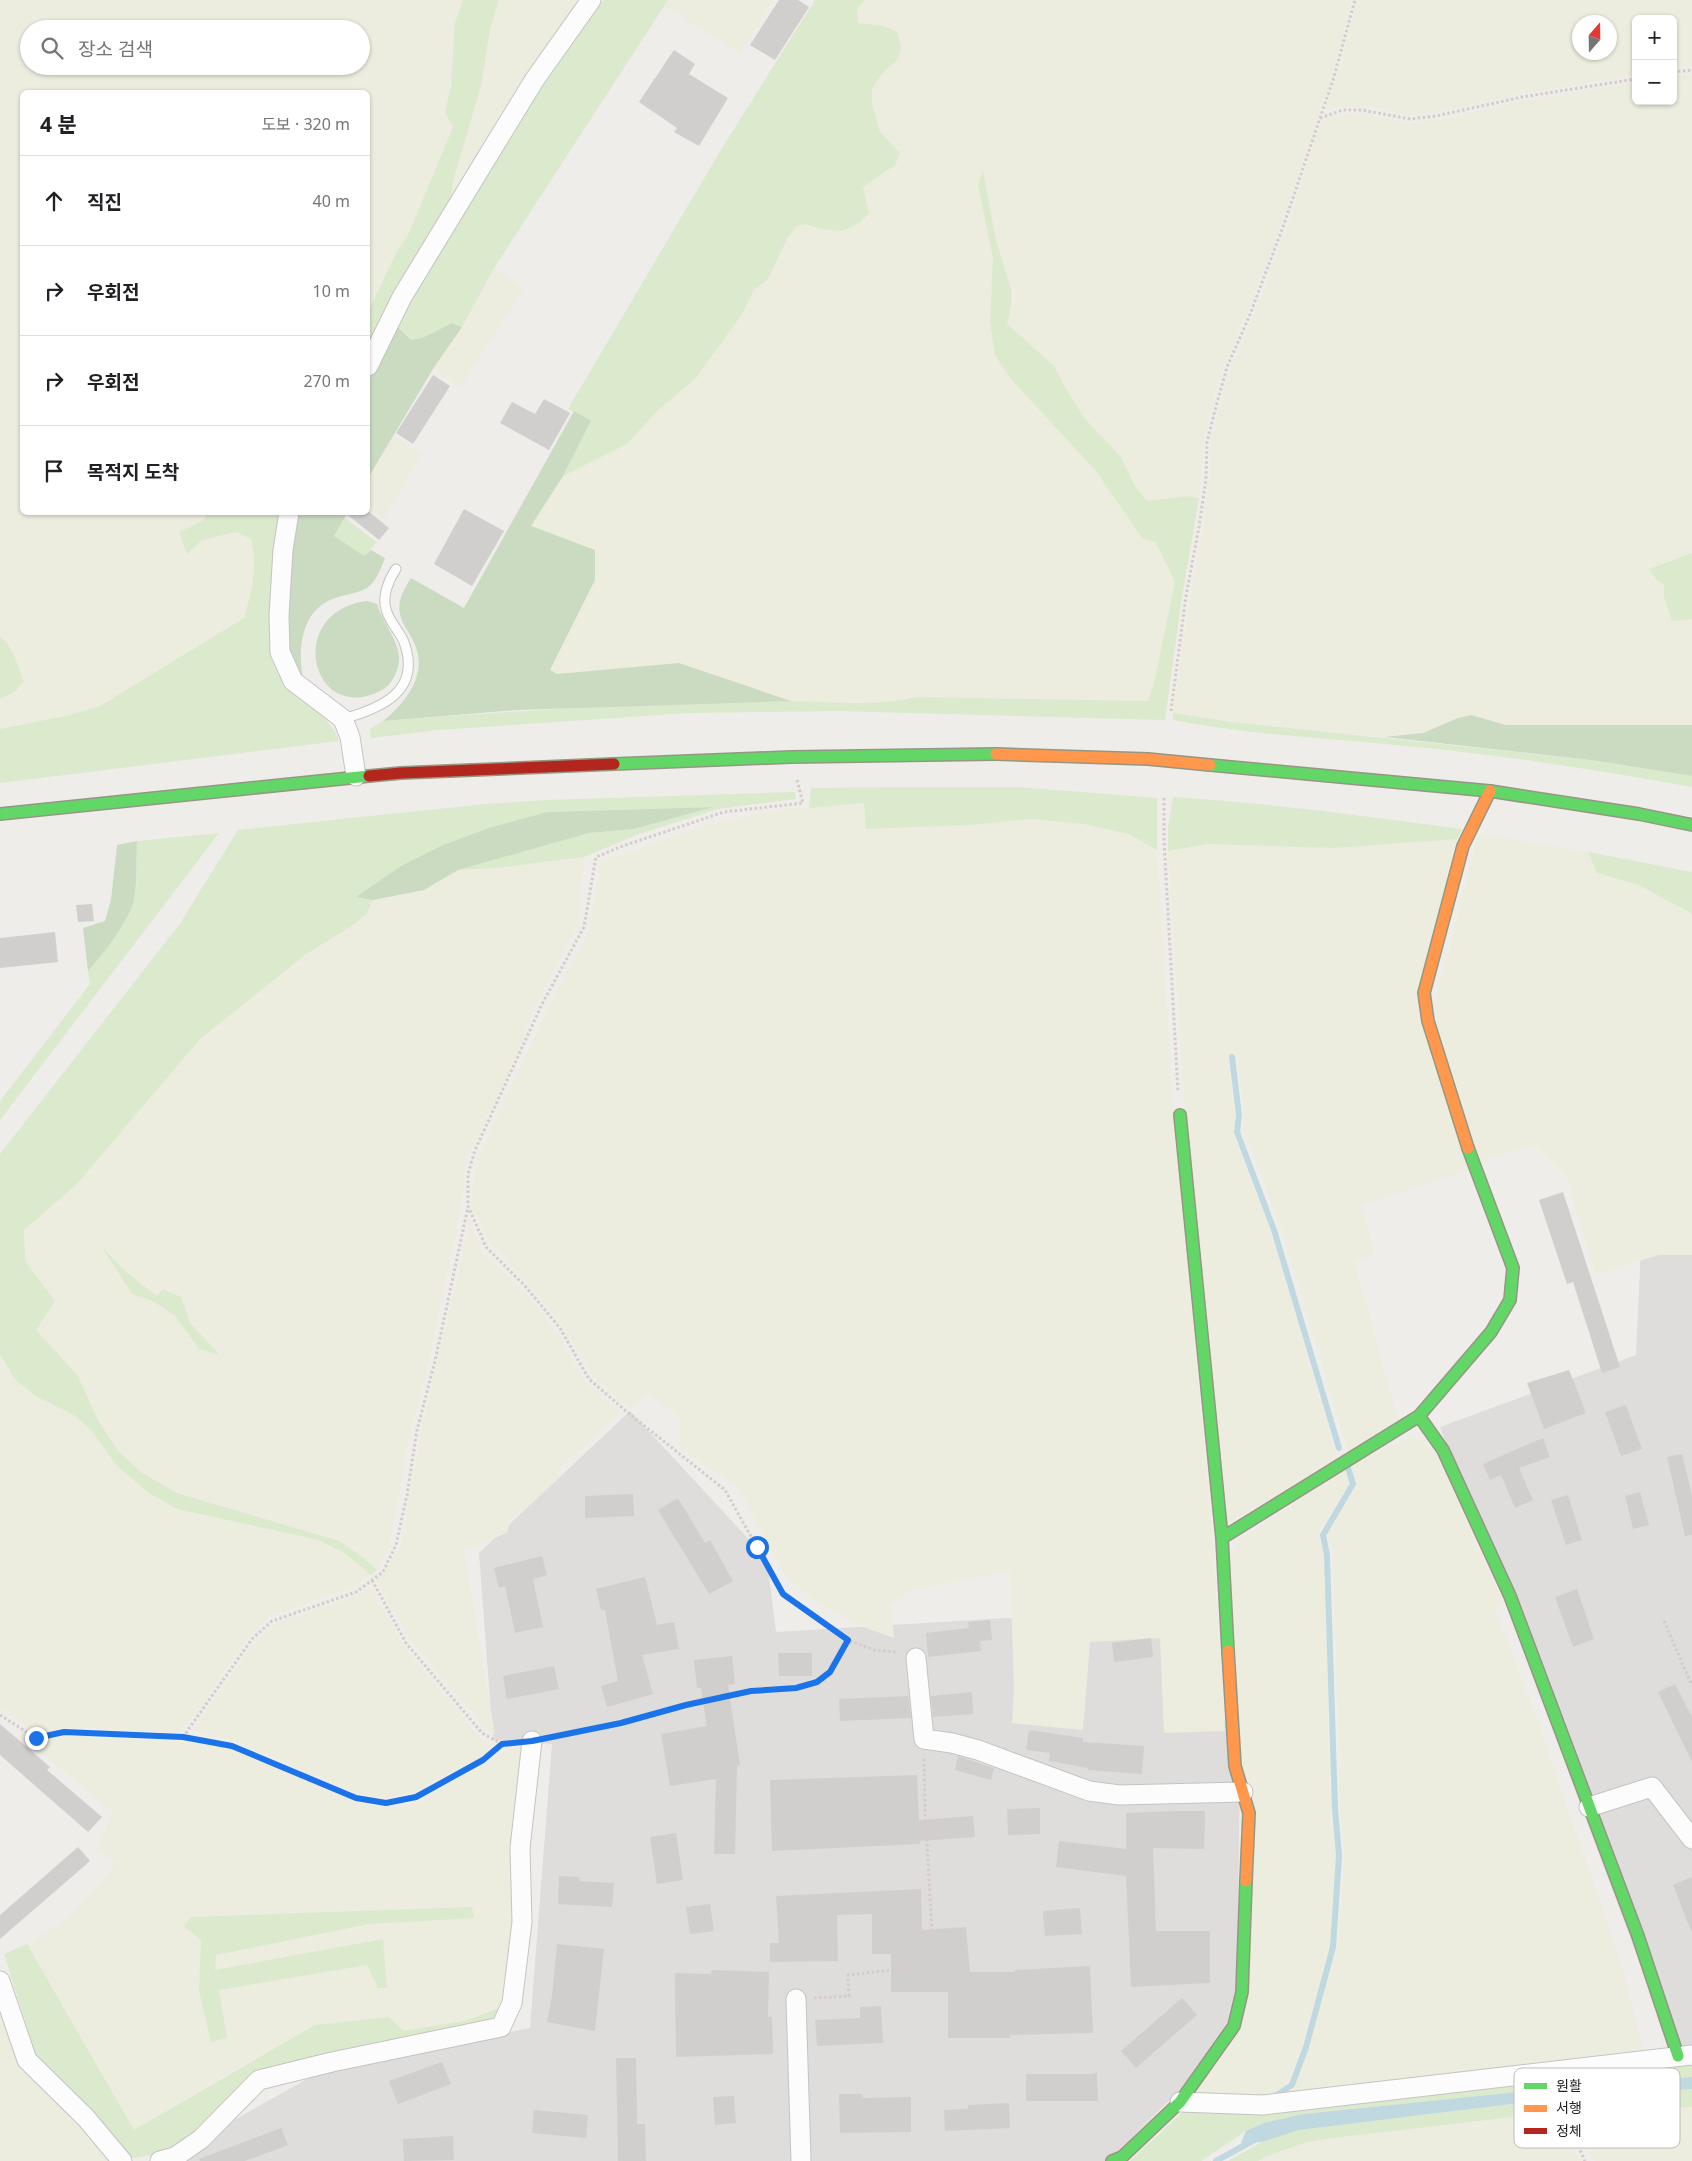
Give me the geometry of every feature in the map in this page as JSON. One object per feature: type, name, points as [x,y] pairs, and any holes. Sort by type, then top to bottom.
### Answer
[{"type":"main road","points":[[0,814],[356,776],[791,758],[968,753],[1148,759],[1490,791],[1639,814],[1692,825]]},
{"type":"main road","points":[[1222,1538],[1419,1416],[1491,1332],[1510,1300],[1513,1268],[1474,1166],[1428,1021],[1424,993],[1463,846],[1490,791]]},
{"type":"main road","points":[[1112,2161],[1122,2156],[1180,2102],[1234,2026],[1242,1992],[1249,1813],[1235,1766],[1222,1538],[1180,1115]]},
{"type":"main road","points":[[1419,1416],[1442,1450],[1510,1596],[1685,2056]]},
{"type":"street","points":[[370,362],[402,297],[489,154],[535,79],[591,0]]},
{"type":"street","points":[[289,515],[283,550],[279,616],[280,652],[293,680],[343,719],[350,737],[356,776]]},
{"type":"street","points":[[916,1658],[924,1739],[952,1742],[978,1750],[1089,1791],[1119,1795],[1243,1792]]},
{"type":"street","points":[[160,2161],[175,2157],[201,2139],[259,2080],[332,2062],[502,2027],[512,2003],[522,1922],[520,1848],[532,1741]]},
{"type":"street","points":[[1589,1807],[1652,1786],[1692,1839]]},
{"type":"street","points":[[0,1981],[27,2060],[86,2118],[122,2161]]},
{"type":"street","points":[[796,1999],[801,2161]]},
{"type":"street","points":[[1580,2068],[1685,2056]]},
{"type":"street","points":[[1180,2102],[1263,2104],[1514,2075]]},
{"type":"lane","points":[[343,719],[381,707],[394,697],[404,682],[410,665],[403,641],[392,624],[385,607],[388,581],[396,569]]},
{"type":"path","points":[[1171,711],[1186,596],[1200,527],[1206,479],[1207,442],[1214,414],[1227,367],[1249,317],[1284,224],[1333,80],[1355,0]]},
{"type":"path","points":[[1677,72],[1692,70]]},
{"type":"path","points":[[1320,118],[1343,110],[1362,110],[1410,119],[1436,116],[1522,98],[1632,80]]},
{"type":"path","points":[[183,1737],[252,1639],[272,1621],[356,1592],[383,1572],[396,1545],[407,1495],[417,1430],[437,1352],[468,1206],[468,1174],[475,1150],[542,1004],[584,927],[596,857],[724,812],[803,802],[791,758]]},
{"type":"path","points":[[1164,798],[1164,840],[1180,1115]]},
{"type":"path","points":[[468,1206],[486,1247],[525,1286],[560,1328],[589,1379],[627,1412],[725,1490],[783,1594],[848,1640],[873,1650],[898,1652],[916,1658]]},
{"type":"path","points":[[372,1580],[406,1643],[482,1733],[502,1744]]},
{"type":"path","points":[[1664,1621],[1692,1686]]},
{"type":"path","points":[[0,1715],[36,1738],[64,1732],[183,1737],[232,1746],[356,1798],[386,1803],[416,1797],[483,1760],[502,1744],[532,1741],[621,1723],[686,1705],[751,1691],[796,1688],[817,1682],[830,1672],[848,1640]]},
{"type":"path","points":[[796,1999],[849,1996],[848,1975],[924,1966],[934,1963],[925,1811],[924,1739]]},
{"type":"path","points":[[1579,2148],[1584,2161]]},
{"type":"shaded area","points":[[0,0],[463,0],[445,112],[453,127],[409,233],[397,251],[370,308],[370,90],[20,90],[20,515],[207,515],[204,520],[179,532],[187,553],[201,540],[236,532],[251,539],[255,555],[253,589],[244,618],[100,706],[70,715],[0,729],[0,699],[14,693],[24,681],[12,651],[0,637]]},
{"type":"shaded area","points":[[499,0],[586,0],[451,203],[453,181],[481,86],[490,29]]},
{"type":"shaded area","points":[[668,0],[773,0],[740,54],[664,5]]},
{"type":"shaded area","points":[[865,0],[1352,0],[1330,82],[1280,227],[1245,318],[1223,368],[1210,413],[1204,443],[1199,499],[1190,496],[1147,501],[1136,488],[1121,457],[1085,419],[1054,366],[1007,324],[1011,306],[1011,289],[996,240],[987,190],[989,237],[993,258],[990,322],[995,355],[1011,379],[1096,471],[1143,539],[1155,541],[1175,582],[1154,683],[1148,701],[916,697],[894,703],[865,704],[791,701],[679,663],[557,674],[550,669],[595,580],[531,526],[563,476],[627,444],[742,314],[754,290],[768,279],[787,239],[797,226],[806,223],[822,229],[869,213],[863,187],[895,165],[900,153],[880,132],[872,104],[872,89],[881,75],[899,58],[869,25],[858,23],[857,9]]},
{"type":"shaded area","points":[[1358,0],[1692,0],[1692,66],[1677,68],[1677,15],[1632,15],[1632,76],[1519,94],[1469,106],[1410,116],[1370,106],[1354,105],[1325,109],[1336,81]]},
{"type":"shaded area","points":[[1692,73],[1692,553],[1650,570],[1656,579],[1664,585],[1664,597],[1672,621],[1692,619],[1692,725],[1506,725],[1471,715],[1458,718],[1423,733],[1385,737],[1232,722],[1173,713],[1190,596],[1203,528],[1211,443],[1217,415],[1231,368],[1253,318],[1288,225],[1321,121],[1343,114],[1362,113],[1409,123],[1436,120],[1523,101],[1632,83],[1632,105],[1677,105],[1677,75]]},
{"type":"shaded area","points":[[494,268],[524,288],[461,387],[433,369],[462,327]]},
{"type":"shaded area","points":[[393,435],[421,454],[384,519],[370,510],[370,475]]},
{"type":"shaded area","points":[[865,803],[866,829],[968,825],[1031,819],[1084,824],[1129,834],[1157,850],[1174,1122],[1212,1536],[1225,1731],[1164,1733],[1160,1638],[1090,1642],[1083,1730],[1012,1723],[1014,1689],[1010,1571],[911,1590],[891,1606],[894,1638],[855,1624],[814,1600],[783,1573],[739,1488],[681,1449],[679,1416],[647,1394],[631,1409],[594,1378],[563,1326],[528,1283],[490,1243],[471,1204],[475,1164],[550,1004],[589,931],[601,860],[620,856],[699,827],[777,810]]},
{"type":"shaded area","points":[[1478,834],[1588,852],[1597,873],[1639,885],[1692,914],[1692,1255],[1659,1255],[1595,1274],[1567,1177],[1535,1145],[1477,1162],[1431,1019]]},
{"type":"shaded area","points":[[1457,839],[1425,959],[1467,1170],[1362,1205],[1374,1255],[1354,1261],[1398,1420],[1348,1452],[1282,1230],[1244,1130],[1244,1112],[1237,1053],[1227,1054],[1235,1113],[1233,1135],[1271,1233],[1337,1458],[1227,1524],[1185,1113],[1168,851],[1207,844],[1335,848]]},
{"type":"shaded area","points":[[584,857],[577,928],[536,1005],[507,1076],[466,1161],[462,1202],[430,1357],[407,1445],[390,1544],[377,1570],[339,1541],[177,1493],[142,1473],[118,1451],[98,1420],[78,1376],[36,1330],[55,1301],[25,1261],[24,1230],[76,1185],[200,1039],[305,955],[356,923],[367,913],[373,900],[424,890],[458,870],[497,868]],"holes":[[[104,1249],[126,1272],[157,1296],[181,1297],[190,1323],[219,1354],[199,1349],[175,1316],[153,1301],[132,1293]]]},
{"type":"shaded area","points":[[470,1222],[484,1254],[523,1290],[557,1332],[586,1384],[621,1413],[558,1469],[556,1481],[510,1521],[507,1533],[464,1550],[495,1735],[484,1728],[410,1639],[376,1580],[385,1572],[401,1545],[422,1427]]},
{"type":"shaded area","points":[[1641,1248],[1692,1250],[1692,2048],[1672,2050],[1440,1427],[1636,1355]]},
{"type":"shaded area","points":[[0,1354],[14,1378],[56,1407],[75,1416],[91,1430],[118,1467],[149,1493],[177,1509],[319,1540],[345,1553],[371,1575],[354,1586],[268,1617],[248,1637],[197,1713],[179,1732],[66,1727],[39,1733],[0,1708]]},
{"type":"shaded area","points":[[630,1411],[767,1559],[776,1632],[1007,1618],[1171,1636],[1231,1730],[1249,1861],[1239,2018],[1202,2068],[1108,2161],[161,2161],[325,2069],[530,2028],[552,1744],[493,1740],[479,1553]]},
{"type":"shaded area","points":[[1409,1437],[1419,1440],[1436,1454],[1503,1603],[1494,1607],[1536,1716],[1621,1963],[1645,2054],[1531,2068],[1514,2068],[1514,2070],[1279,2099],[1295,2087],[1338,1947],[1345,1853],[1340,1803],[1333,1552],[1327,1533],[1358,1484],[1351,1466]]},
{"type":"shaded area","points":[[1345,1470],[1350,1483],[1318,1533],[1325,1555],[1330,1813],[1336,1857],[1330,1948],[1301,2047],[1288,2083],[1270,2095],[1265,2102],[1191,2098],[1236,2037],[1240,1765],[1229,1554],[1239,1540]]},
{"type":"shaded area","points":[[371,1587],[404,1647],[480,1738],[495,1746],[478,1759],[412,1793],[385,1798],[359,1794],[234,1741],[193,1730],[256,1641],[274,1624],[359,1595]]},
{"type":"shaded area","points":[[68,1736],[181,1742],[230,1749],[355,1802],[383,1808],[408,1806],[423,1801],[462,1776],[486,1764],[507,1749],[526,1747],[514,1926],[503,2007],[464,2021],[253,2059],[134,2130],[27,1944],[69,1918],[117,1863],[96,1850],[113,1812],[25,1739],[41,1741]],"holes":[[[472,1907],[474,1918],[369,1924],[216,1955],[215,1971],[382,1939],[387,1988],[378,1988],[367,1965],[219,1990],[227,2038],[211,2041],[199,1991],[201,1940],[191,1917]]]},
{"type":"shaded area","points":[[0,1999],[22,2064],[81,2125],[110,2161],[0,2161]]},
{"type":"shaded area","points":[[1692,2107],[1692,2161],[1595,2161],[1589,2148],[1680,2148],[1680,2108]]},
{"type":"shaded area","points":[[1514,2117],[1514,2148],[1573,2148],[1580,2161],[1258,2161],[1307,2142]]},
{"type":"green space","points":[[463,0],[499,0],[490,29],[481,86],[453,181],[451,203],[370,349],[370,308],[397,251],[409,233],[453,127],[445,112],[451,84],[455,23]]},
{"type":"green space","points":[[604,0],[668,0],[494,268],[462,327],[452,323],[422,338],[411,340],[396,325],[500,150],[593,13]]},
{"type":"green space","points":[[815,0],[865,0],[857,9],[858,23],[884,26],[897,32],[901,45],[899,58],[881,75],[872,89],[872,104],[880,132],[900,153],[895,165],[863,187],[869,213],[859,223],[842,231],[822,229],[806,224],[797,226],[787,239],[768,279],[754,290],[742,314],[696,378],[658,410],[627,444],[563,476],[591,421],[568,409],[719,153]]},
{"type":"green space","points":[[983,171],[996,240],[1011,289],[1011,306],[1007,324],[1054,366],[1085,419],[1121,457],[1136,488],[1147,501],[1190,496],[1199,499],[1182,597],[1165,720],[839,711],[688,713],[439,730],[371,738],[370,729],[383,721],[599,707],[776,701],[870,703],[916,697],[1148,701],[1154,683],[1175,582],[1155,541],[1143,539],[1096,471],[1011,379],[995,355],[990,322],[993,258],[978,185]]},
{"type":"green space","points":[[452,323],[462,327],[433,369],[370,475],[370,372],[396,325],[411,340],[422,338]]},
{"type":"green space","points":[[574,411],[591,421],[563,476],[531,526],[595,550],[595,580],[550,670],[557,674],[679,663],[791,701],[517,710],[383,721],[399,706],[412,688],[419,667],[415,645],[403,622],[399,609],[402,595],[408,582],[411,578],[464,608]]},
{"type":"green space","points":[[207,515],[282,515],[274,552],[272,659],[278,673],[286,684],[325,719],[339,741],[0,783],[0,729],[70,715],[100,706],[244,618],[254,569],[251,539],[236,532],[202,540],[187,554],[179,532],[204,520]]},
{"type":"green space","points":[[295,515],[346,515],[334,536],[364,556],[371,550],[385,558],[376,579],[367,588],[359,592],[330,600],[312,614],[303,635],[301,647],[304,682],[295,673],[285,634]]},
{"type":"green space","points":[[343,517],[377,542],[364,557],[334,536]]},
{"type":"green space","points":[[1692,553],[1692,619],[1672,621],[1664,597],[1664,585],[1656,579],[1649,569]]},
{"type":"green space","points":[[367,601],[377,604],[398,649],[399,661],[392,681],[384,689],[356,698],[337,693],[324,681],[316,663],[316,643],[324,624],[341,609]]},
{"type":"green space","points":[[0,637],[12,651],[24,681],[14,693],[0,699]]},
{"type":"green space","points":[[1173,713],[1232,722],[1591,760],[1692,776],[1692,787],[1514,758],[1289,736],[1202,725],[1173,720]]},
{"type":"green space","points":[[1471,715],[1506,725],[1692,725],[1692,776],[1591,760],[1385,737],[1423,733],[1458,718]]},
{"type":"green space","points":[[1018,787],[1157,798],[1157,850],[1129,834],[1084,824],[1031,819],[968,825],[866,829],[864,803],[809,808],[811,788]]},
{"type":"green space","points":[[795,792],[796,799],[718,809],[639,834],[584,857],[497,868],[458,870],[589,833],[634,829],[710,807],[548,812],[356,897],[373,900],[367,913],[356,923],[305,955],[200,1039],[76,1185],[24,1230],[25,1261],[55,1301],[36,1330],[78,1376],[98,1420],[118,1451],[142,1473],[177,1493],[339,1541],[377,1570],[371,1575],[345,1553],[319,1540],[177,1509],[149,1493],[118,1467],[91,1430],[75,1416],[34,1395],[14,1378],[0,1354],[0,1154],[179,925],[238,830],[485,804],[548,800]]},
{"type":"green space","points":[[1173,797],[1281,806],[1462,829],[1457,839],[1335,848],[1207,844],[1168,851],[1168,828]]},
{"type":"green space","points":[[713,807],[634,829],[589,833],[458,870],[424,890],[373,900],[356,897],[401,866],[443,845],[489,828],[548,812]]},
{"type":"green space","points":[[219,833],[0,1120],[0,1101],[90,984],[88,971],[112,941],[128,916],[136,891],[137,841]]},
{"type":"green space","points":[[137,841],[136,884],[132,907],[112,941],[88,971],[83,928],[105,921],[111,900],[117,845]]},
{"type":"green space","points":[[1588,852],[1692,872],[1692,914],[1639,885],[1597,873]]},
{"type":"green space","points":[[102,1247],[126,1272],[157,1296],[163,1289],[181,1297],[190,1323],[220,1355],[199,1349],[175,1316],[153,1301],[132,1294]]},
{"type":"green space","points":[[472,1907],[474,1918],[369,1924],[216,1955],[215,1970],[383,1939],[387,1988],[378,1988],[367,1965],[219,1990],[227,2038],[211,2042],[199,1991],[201,1940],[184,1926],[191,1917]]},
{"type":"green space","points":[[27,1944],[134,2130],[315,2025],[389,2017],[404,2031],[464,2021],[503,2007],[492,2023],[259,2075],[199,2134],[169,2153],[131,2158],[36,2056],[4,1954]]},
{"type":"green space","points":[[1692,2064],[1692,2077],[1680,2078],[1680,2068],[1648,2068]]},
{"type":"green space","points":[[1514,2080],[1514,2092],[1303,2114],[1264,2123],[1246,2131],[1201,2161],[1130,2161],[1185,2110]]},
{"type":"green space","points":[[1692,2089],[1692,2107],[1680,2108],[1680,2090]]},
{"type":"green space","points":[[1514,2104],[1514,2117],[1332,2138],[1307,2142],[1258,2161],[1228,2161],[1262,2142],[1299,2130]]},
{"type":"water","points":[[1692,2077],[1692,2089],[1680,2090],[1680,2078]]},
{"type":"water","points":[[1514,2092],[1514,2104],[1299,2130],[1262,2142],[1241,2143],[1246,2131],[1264,2123],[1303,2114]]},
{"type":"building","points":[[779,0],[798,0],[809,7],[775,60],[750,45]]},
{"type":"building","points":[[674,50],[695,64],[689,74],[728,98],[699,146],[674,132],[677,128],[639,102]]},
{"type":"building","points":[[433,375],[450,386],[413,444],[396,433]]},
{"type":"building","points":[[544,399],[570,413],[549,450],[500,423],[512,402],[535,414]]},
{"type":"building","points":[[464,509],[504,531],[472,586],[434,564]]},
{"type":"building","points":[[370,513],[389,528],[379,540],[348,515],[370,515]]},
{"type":"building","points":[[92,904],[94,921],[78,922],[76,905]]},
{"type":"building","points":[[55,932],[58,962],[0,968],[0,938]]},
{"type":"building","points":[[1563,1192],[1620,1367],[1602,1373],[1573,1282],[1567,1284],[1539,1200]]},
{"type":"building","points":[[1569,1370],[1586,1413],[1544,1429],[1527,1383]]},
{"type":"building","points":[[1626,1405],[1642,1449],[1621,1456],[1605,1412]]},
{"type":"building","points":[[1543,1438],[1550,1457],[1519,1468],[1533,1500],[1515,1508],[1501,1475],[1490,1480],[1483,1464]]},
{"type":"building","points":[[1682,1454],[1692,1495],[1692,1535],[1685,1536],[1667,1457]]},
{"type":"building","points":[[1640,1492],[1649,1525],[1633,1529],[1625,1496]]},
{"type":"building","points":[[633,1494],[634,1516],[585,1518],[585,1496]]},
{"type":"building","points":[[1568,1495],[1582,1540],[1566,1545],[1551,1500]]},
{"type":"building","points":[[678,1498],[705,1543],[710,1540],[733,1581],[709,1594],[658,1510]]},
{"type":"building","points":[[542,1556],[547,1575],[533,1579],[543,1627],[515,1633],[505,1586],[499,1588],[494,1568]]},
{"type":"building","points":[[645,1577],[657,1625],[674,1622],[679,1649],[642,1655],[653,1694],[607,1707],[601,1686],[618,1681],[605,1610],[601,1610],[596,1589]]},
{"type":"building","points":[[1577,1589],[1594,1639],[1573,1647],[1555,1597]]},
{"type":"building","points":[[990,1620],[992,1640],[980,1641],[981,1651],[928,1657],[926,1633],[969,1628],[968,1622]]},
{"type":"building","points":[[1151,1638],[1153,1657],[1114,1662],[1112,1643]]},
{"type":"building","points":[[778,1653],[812,1653],[812,1676],[779,1676]]},
{"type":"building","points":[[732,1656],[735,1684],[728,1685],[740,1765],[737,1766],[735,1854],[714,1854],[716,1779],[670,1786],[661,1734],[707,1726],[701,1688],[697,1688],[694,1660]]},
{"type":"building","points":[[554,1666],[559,1689],[507,1699],[503,1676]]},
{"type":"building","points":[[1675,1684],[1692,1717],[1692,1762],[1658,1692]]},
{"type":"building","points":[[972,1692],[973,1714],[933,1717],[931,1696]]},
{"type":"building","points":[[908,1696],[911,1718],[840,1721],[839,1699]]},
{"type":"building","points":[[0,1724],[50,1767],[47,1770],[102,1817],[88,1832],[0,1755]]},
{"type":"building","points":[[1029,1730],[1083,1738],[1083,1742],[1144,1746],[1142,1774],[1088,1770],[1088,1768],[1049,1761],[1050,1753],[1026,1750]]},
{"type":"building","points":[[958,1756],[994,1768],[991,1780],[955,1770]]},
{"type":"building","points":[[917,1775],[919,1820],[973,1816],[975,1837],[920,1841],[920,1844],[772,1851],[770,1780]]},
{"type":"building","points":[[1040,1808],[1040,1834],[1008,1835],[1007,1809]]},
{"type":"building","points":[[1205,1811],[1204,1849],[1153,1848],[1156,1931],[1210,1931],[1210,1983],[1131,1987],[1126,1876],[1056,1867],[1059,1841],[1126,1849],[1126,1813]]},
{"type":"building","points":[[676,1833],[683,1880],[657,1884],[650,1837]]},
{"type":"building","points":[[78,1847],[90,1861],[0,1939],[0,1915]]},
{"type":"building","points":[[559,1876],[579,1877],[579,1881],[614,1883],[612,1907],[558,1904]]},
{"type":"building","points":[[1692,1877],[1692,1931],[1691,1931],[1673,1885]]},
{"type":"building","points":[[921,1889],[922,1930],[966,1927],[970,1972],[1015,1972],[1014,1970],[1090,1966],[1093,2033],[1010,2035],[1010,2038],[948,2038],[948,1992],[891,1992],[891,1954],[872,1954],[872,1914],[837,1915],[838,1961],[770,1962],[770,1943],[779,1943],[776,1896]]},
{"type":"building","points":[[710,1904],[714,1931],[690,1934],[686,1907]]},
{"type":"building","points":[[1080,1908],[1082,1934],[1045,1936],[1043,1911]]},
{"type":"building","points":[[557,1944],[604,1949],[595,2031],[547,2022],[552,1996]]},
{"type":"building","points":[[712,1970],[769,1972],[768,2017],[772,2017],[773,2054],[676,2057],[675,1973],[711,1974]]},
{"type":"building","points":[[1182,1998],[1197,2015],[1136,2068],[1121,2051]]},
{"type":"building","points":[[881,2006],[883,2043],[817,2046],[815,2020],[860,2018],[860,2007]]},
{"type":"building","points":[[616,2058],[636,2058],[637,2124],[645,2124],[646,2161],[618,2161]]},
{"type":"building","points":[[442,2062],[451,2084],[398,2104],[389,2081]]},
{"type":"building","points":[[1097,2072],[1098,2101],[1026,2101],[1026,2074],[1094,2074]]},
{"type":"building","points":[[839,2094],[862,2094],[862,2098],[911,2097],[911,2132],[840,2133]]},
{"type":"building","points":[[734,2096],[736,2123],[715,2125],[713,2097]]},
{"type":"building","points":[[1009,2103],[1010,2128],[945,2131],[944,2110],[968,2109],[968,2105]]},
{"type":"building","points":[[534,2110],[588,2115],[586,2138],[532,2133]]},
{"type":"building","points":[[281,2128],[288,2145],[245,2161],[200,2161],[199,2159]]},
{"type":"building","points":[[453,2136],[454,2160],[404,2161],[403,2139]]},
{"type":"waterway","points":[[1232,1057],[1239,1115],[1237,1132],[1274,1230],[1339,1448]]},
{"type":"waterway","points":[[1271,2099],[1292,2085],[1306,2047],[1333,1947],[1339,1856],[1335,1809],[1327,1555],[1323,1535],[1353,1484],[1348,1468]]},
{"type":"waterway","points":[[1216,2161],[1256,2139]]},
{"type":"traffic: fast","points":[[614,764],[791,757],[996,754]]},
{"type":"traffic: fast","points":[[1210,765],[1490,791],[1639,814],[1692,825]]},
{"type":"traffic: fast","points":[[0,814],[369,776]]},
{"type":"traffic: fast","points":[[1180,1115],[1222,1538],[1228,1651]]},
{"type":"traffic: fast","points":[[1222,1538],[1419,1416],[1491,1332],[1510,1300],[1513,1268],[1468,1148]]},
{"type":"traffic: fast","points":[[1419,1416],[1443,1450],[1510,1596],[1638,1936],[1678,2056]]},
{"type":"traffic: fast","points":[[1112,2161],[1122,2157],[1180,2102],[1234,2026],[1242,1992],[1246,1881]]},
{"type":"traffic: slow","points":[[996,754],[1148,759],[1210,765]]},
{"type":"traffic: slow","points":[[1468,1148],[1428,1021],[1424,993],[1463,846],[1490,791]]},
{"type":"traffic: slow","points":[[1228,1651],[1235,1766],[1249,1813],[1246,1881]]},
{"type":"traffic: jam","points":[[369,776],[614,764]]},
{"type":"route","points":[[36,1738],[64,1732],[183,1737],[232,1746],[356,1798],[386,1803],[416,1797],[483,1760],[502,1744],[532,1741],[621,1723],[686,1705],[751,1691],[796,1688],[817,1682],[830,1672],[848,1640],[783,1594],[757,1547]]}]
